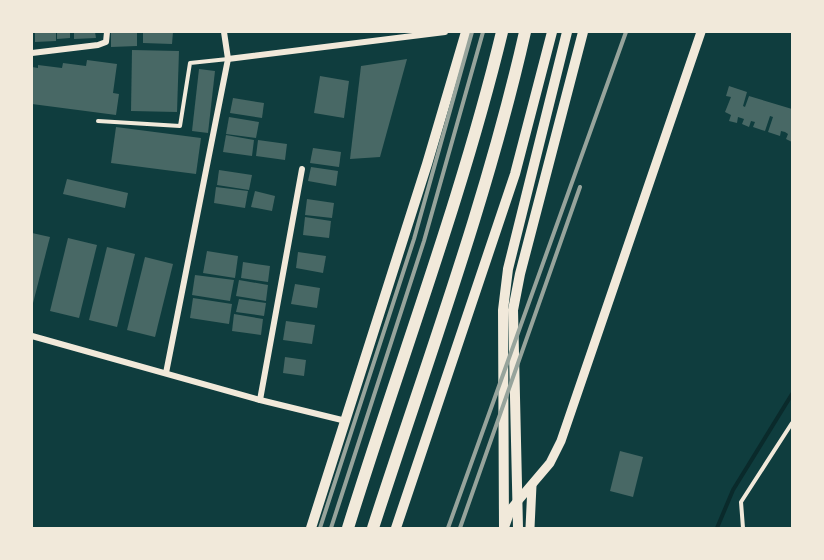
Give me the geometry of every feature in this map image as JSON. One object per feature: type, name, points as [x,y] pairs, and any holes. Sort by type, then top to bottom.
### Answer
[{"type":"highway","points":[[348,528],[415,330],[481,118],[502,32]]},
{"type":"highway","points":[[373,528],[510,100],[525,32]]},
{"type":"main road","points":[[311,528],[466,32]]},
{"type":"main road","points":[[396,528],[515,174],[552,32]]},
{"type":"main road","points":[[504,528],[503,310],[508,269],[567,32]]},
{"type":"main road","points":[[518,528],[513,310],[520,274],[583,32]]},
{"type":"street","points":[[32,53],[98,45],[106,42],[107,32]]},
{"type":"street","points":[[166,373],[228,59],[224,32]]},
{"type":"street","points":[[228,59],[445,32]]},
{"type":"street","points":[[504,528],[511,509],[550,463],[561,441],[701,32]]},
{"type":"street","points":[[260,400],[302,169]]},
{"type":"street","points":[[32,336],[260,400],[346,421]]},
{"type":"street","points":[[530,528],[532,485]]},
{"type":"lane","points":[[98,121],[180,126],[190,63],[228,59]]},
{"type":"lane","points":[[743,528],[741,502],[792,423]]},
{"type":"building","points":[[35,32],[56,32],[56,41],[35,42]]},
{"type":"building","points":[[57,32],[70,32],[70,38],[57,39]]},
{"type":"building","points":[[74,32],[95,32],[96,38],[74,39]]},
{"type":"building","points":[[111,32],[137,32],[137,46],[111,47]]},
{"type":"building","points":[[143,32],[173,32],[172,44],[143,43]]},
{"type":"building","points":[[132,50],[179,51],[177,112],[131,111]]},
{"type":"building","points":[[407,59],[380,157],[350,159],[361,66]]},
{"type":"building","points":[[87,60],[117,64],[113,93],[119,94],[116,115],[32,104],[32,67],[38,68],[38,65],[62,68],[63,63],[86,66]]},
{"type":"building","points":[[199,69],[215,71],[208,133],[192,131]]},
{"type":"building","points":[[320,76],[349,81],[344,118],[314,113]]},
{"type":"building","points":[[729,86],[747,92],[743,106],[745,107],[749,96],[792,109],[792,142],[786,139],[788,134],[785,132],[781,131],[780,136],[768,132],[773,117],[770,116],[765,131],[753,127],[755,122],[751,121],[749,127],[742,124],[744,119],[738,117],[737,123],[729,121],[731,115],[725,112],[731,97],[726,96]]},
{"type":"building","points":[[233,98],[264,103],[262,118],[230,113]]},
{"type":"building","points":[[229,117],[259,122],[256,138],[226,134]]},
{"type":"building","points":[[116,127],[201,138],[196,174],[111,163]]},
{"type":"building","points":[[226,135],[254,140],[252,156],[223,152]]},
{"type":"building","points":[[258,140],[287,144],[285,160],[256,156]]},
{"type":"building","points":[[313,148],[341,152],[339,167],[310,163]]},
{"type":"building","points":[[311,167],[338,171],[336,186],[308,181]]},
{"type":"building","points":[[219,170],[252,175],[249,190],[217,185]]},
{"type":"building","points":[[67,179],[128,193],[125,208],[63,194]]},
{"type":"building","points":[[216,187],[248,191],[245,208],[214,203]]},
{"type":"building","points":[[255,191],[275,196],[272,211],[251,207]]},
{"type":"building","points":[[307,199],[334,203],[332,218],[305,215]]},
{"type":"building","points":[[305,217],[331,221],[329,238],[303,235]]},
{"type":"building","points":[[32,233],[50,237],[32,307]]},
{"type":"building","points":[[68,238],[97,245],[79,318],[50,311]]},
{"type":"building","points":[[107,247],[135,254],[117,327],[89,320]]},
{"type":"building","points":[[207,251],[238,256],[235,278],[203,273]]},
{"type":"building","points":[[298,252],[326,256],[323,273],[296,268]]},
{"type":"building","points":[[145,257],[173,264],[155,337],[127,330]]},
{"type":"building","points":[[243,262],[270,266],[268,282],[241,278]]},
{"type":"building","points":[[195,275],[234,280],[230,301],[192,295]]},
{"type":"building","points":[[239,280],[268,285],[266,301],[236,296]]},
{"type":"building","points":[[295,284],[320,288],[317,308],[291,304]]},
{"type":"building","points":[[193,298],[232,304],[229,324],[190,318]]},
{"type":"building","points":[[239,299],[266,303],[264,316],[236,312]]},
{"type":"building","points":[[234,314],[263,319],[261,335],[232,331]]},
{"type":"building","points":[[286,321],[315,325],[312,344],[283,340]]},
{"type":"building","points":[[285,357],[306,360],[304,376],[283,373]]},
{"type":"building","points":[[620,451],[643,457],[633,497],[610,491]]},
{"type":"waterway","points":[[717,528],[733,490],[792,394]]},
{"type":"railway","points":[[320,528],[414,239],[472,32]]},
{"type":"railway","points":[[331,528],[424,241],[483,32]]},
{"type":"railway","points":[[448,528],[626,32]]},
{"type":"railway","points":[[460,528],[580,187]]}]
